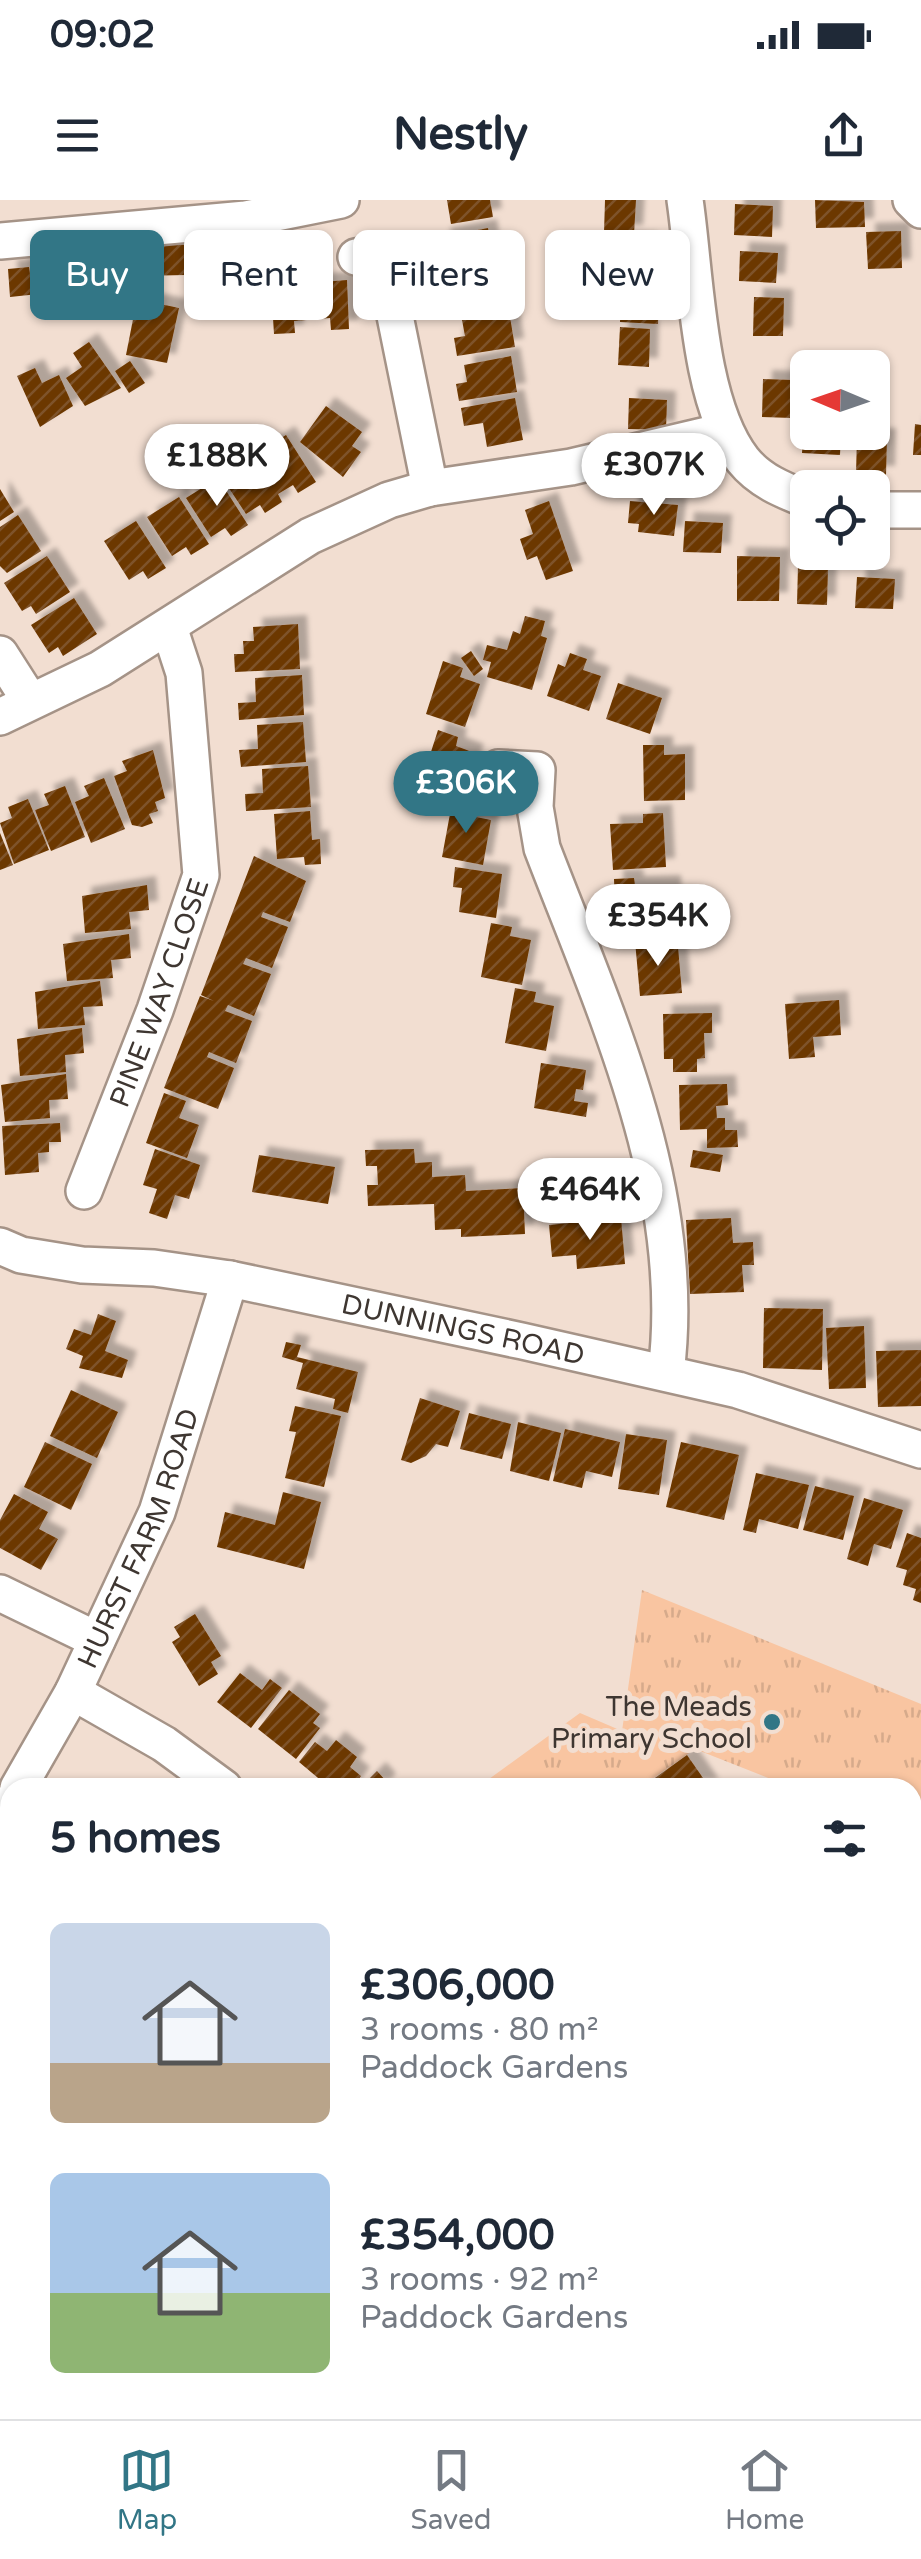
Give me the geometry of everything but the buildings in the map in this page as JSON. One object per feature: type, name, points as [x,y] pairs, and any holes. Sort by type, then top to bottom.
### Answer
[{"type":"street","points":[[0,241],[246,219],[340,200]]},
{"type":"street","points":[[685,200],[711,392],[724,431],[745,462],[774,486],[790,493]]},
{"type":"street","points":[[911,200],[921,210]]},
{"type":"street","points":[[396,320],[430,488]]},
{"type":"street","points":[[0,654],[15,709],[100,669],[310,536],[389,500],[430,488],[571,467],[724,431]]},
{"type":"street","points":[[890,510],[921,510]]},
{"type":"street","name":"PINE WAY CLOSE","points":[[96,1184],[201,875],[184,673],[169,627]]},
{"type":"street","points":[[498,768],[536,770],[535,807],[542,848],[636,1106],[657,1185],[667,1250],[672,1318],[666,1373]]},
{"type":"street","name":"DUNNINGS ROAD","points":[[0,1246],[21,1256],[82,1265],[154,1268],[230,1279],[666,1373],[797,1407],[921,1450]]},
{"type":"street","name":"HURST FARM ROAD","points":[[24,1778],[73,1692],[156,1512],[230,1279]]},
{"type":"street","points":[[0,1593],[97,1640]]},
{"type":"street","points":[[73,1692],[164,1744],[210,1778]]},
{"type":"green space","name":"The Meads Primary School","points":[[642,1590],[921,1704],[921,1778],[768,1778],[695,1749],[654,1778],[490,1778],[580,1713],[622,1731]]},
{"type":"place","name":"The Meads Primary School","points":[[772,1722]]}]
